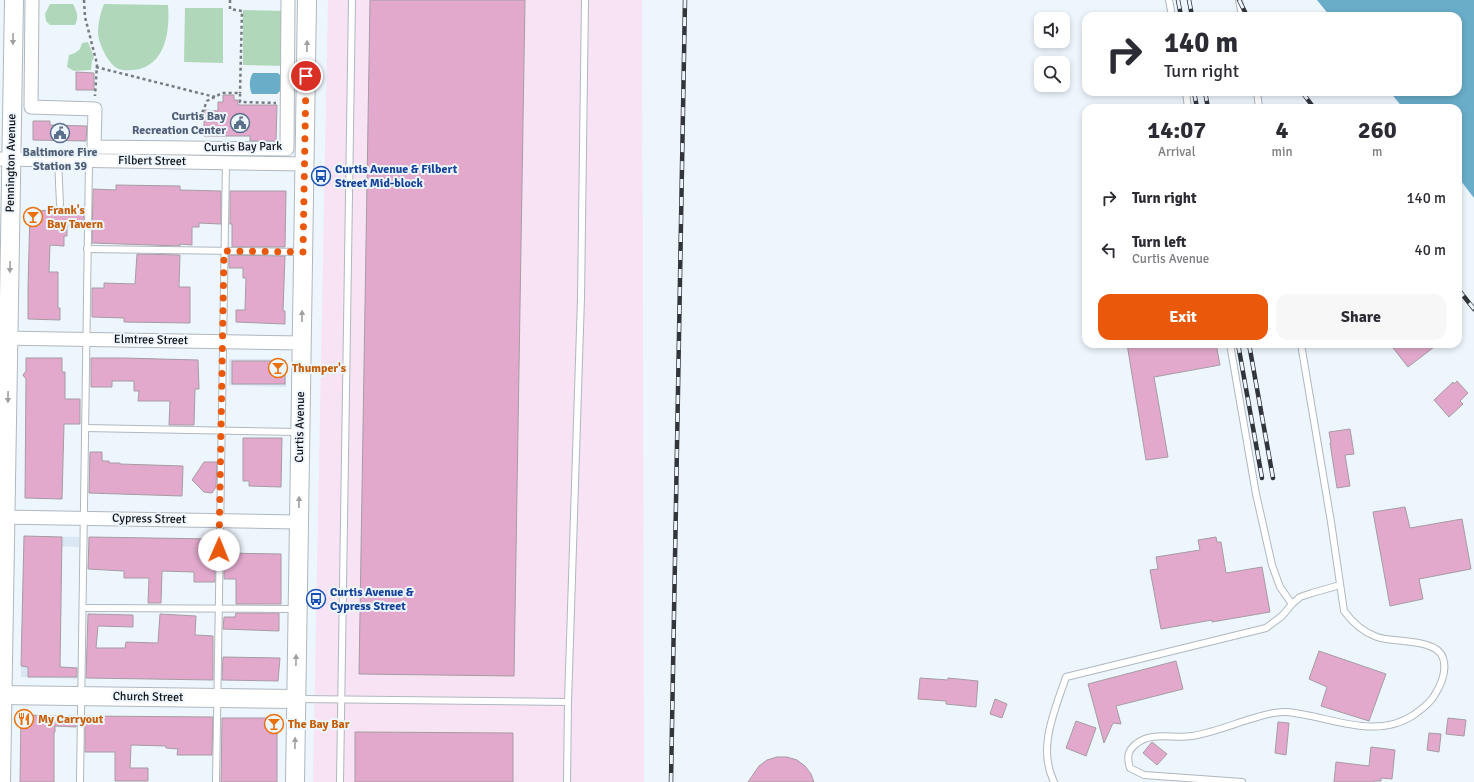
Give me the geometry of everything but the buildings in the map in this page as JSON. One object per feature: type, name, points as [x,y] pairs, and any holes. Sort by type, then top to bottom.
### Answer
[{"type":"main road","name":"Pennington Avenue","points":[[1,782],[4,338],[8,248],[6,159],[14,0]]},
{"type":"main road","name":"Curtis Avenue","points":[[294,782],[307,0]]},
{"type":"main road","name":"Church Street","points":[[1,695],[295,699]]},
{"type":"street","name":"Curtis Bay Park","points":[[32,0],[31,107],[96,109],[94,147],[287,149],[288,0]]},
{"type":"street","name":"Filbert Street","points":[[6,159],[305,164]]},
{"type":"street","name":"Elmtree Street","points":[[4,338],[301,343]]},
{"type":"street","name":"Cypress Street","points":[[3,517],[298,522]]},
{"type":"lane","points":[[340,782],[352,0]]},
{"type":"lane","points":[[567,782],[568,702],[581,298],[585,0]]},
{"type":"lane","points":[[1170,0],[1172,12]]},
{"type":"lane","points":[[1239,0],[1241,12]]},
{"type":"lane","points":[[58,160],[60,204]]},
{"type":"lane","points":[[80,782],[89,160]]},
{"type":"lane","points":[[216,782],[226,162]]},
{"type":"lane","points":[[87,249],[303,252]]},
{"type":"lane","points":[[1231,348],[1256,494],[1272,566],[1280,587],[1292,604]]},
{"type":"lane","points":[[1242,782],[1194,781],[1144,775],[1130,768],[1127,761],[1128,751],[1137,743],[1152,737],[1190,737],[1268,714],[1285,712],[1362,726],[1386,726],[1405,721],[1431,701],[1439,688],[1444,672],[1443,658],[1440,651],[1422,644],[1377,637],[1361,629],[1350,620],[1344,611],[1331,522],[1302,348]]},
{"type":"lane","points":[[85,428],[300,432]]},
{"type":"lane","points":[[1054,782],[1048,764],[1047,748],[1050,726],[1066,677],[1266,628],[1282,616],[1300,597],[1340,585]]},
{"type":"lane","points":[[83,608],[297,609]]},
{"type":"lane","points":[[295,699],[568,702]]},
{"type":"path","points":[[84,0],[85,17],[95,54],[96,100]]},
{"type":"path","points":[[230,0],[230,10],[242,11],[240,102],[287,103]]},
{"type":"path","points":[[96,67],[215,97]]},
{"type":"path","points":[[200,118],[207,101],[222,93],[240,93]]},
{"type":"shaded area","points":[[328,0],[642,0],[644,782],[313,782]]},
{"type":"shaded area","points":[[29,210],[86,211],[86,228],[29,226]]},
{"type":"shaded area","points":[[229,359],[286,359],[286,387],[229,385]]},
{"type":"shaded area","points":[[24,536],[79,537],[79,547],[24,545]]},
{"type":"shaded area","points":[[21,666],[77,667],[77,679],[21,677]]},
{"type":"green space","points":[[50,4],[73,4],[77,14],[75,25],[50,25],[46,21],[45,14]]},
{"type":"green space","points":[[104,4],[168,5],[167,36],[164,46],[153,62],[145,67],[134,70],[121,70],[112,64],[102,49],[98,34],[101,11]]},
{"type":"green space","points":[[185,8],[223,8],[223,63],[184,62]]},
{"type":"green space","points":[[243,10],[287,11],[286,66],[243,65]]},
{"type":"green space","points":[[88,42],[94,57],[91,70],[74,71],[67,67],[69,55],[80,49],[82,43]]},
{"type":"water","points":[[1317,0],[1474,0],[1474,198],[1462,182],[1462,104],[1400,104],[1393,96],[1462,96],[1462,12],[1327,12]]},
{"type":"water","points":[[253,73],[278,73],[280,75],[280,91],[277,94],[252,94],[250,84]]},
{"type":"railway","points":[[671,782],[685,0]]},
{"type":"railway","points":[[1178,0],[1180,12]]},
{"type":"railway","points":[[1189,0],[1191,12]]},
{"type":"railway","points":[[1239,0],[1245,12]]},
{"type":"railway","points":[[1195,96],[1196,104]]},
{"type":"railway","points":[[1206,96],[1207,104]]},
{"type":"railway","points":[[1305,96],[1311,104]]},
{"type":"railway","points":[[1462,294],[1474,309]]},
{"type":"railway","points":[[1239,348],[1262,478]]},
{"type":"railway","points":[[1250,348],[1273,478]]},
{"type":"place","name":"Curtis Bay Recreation Center","points":[[240,123]]},
{"type":"place","name":"Baltimore Fire Station 39","points":[[60,133]]},
{"type":"place","name":"Curtis Avenue & Filbert Street Mid-block","points":[[321,176]]},
{"type":"place","name":"Frank's Bay Tavern","points":[[33,217]]},
{"type":"place","name":"Thumper's","points":[[278,368]]},
{"type":"place","name":"Curtis Avenue & Cypress Street","points":[[316,599]]},
{"type":"place","name":"My Carryout","points":[[24,719]]},
{"type":"place","name":"The Bay Bar","points":[[274,724]]},
{"type":"route","points":[[219,550],[224,251],[303,252],[306,76]]}]
